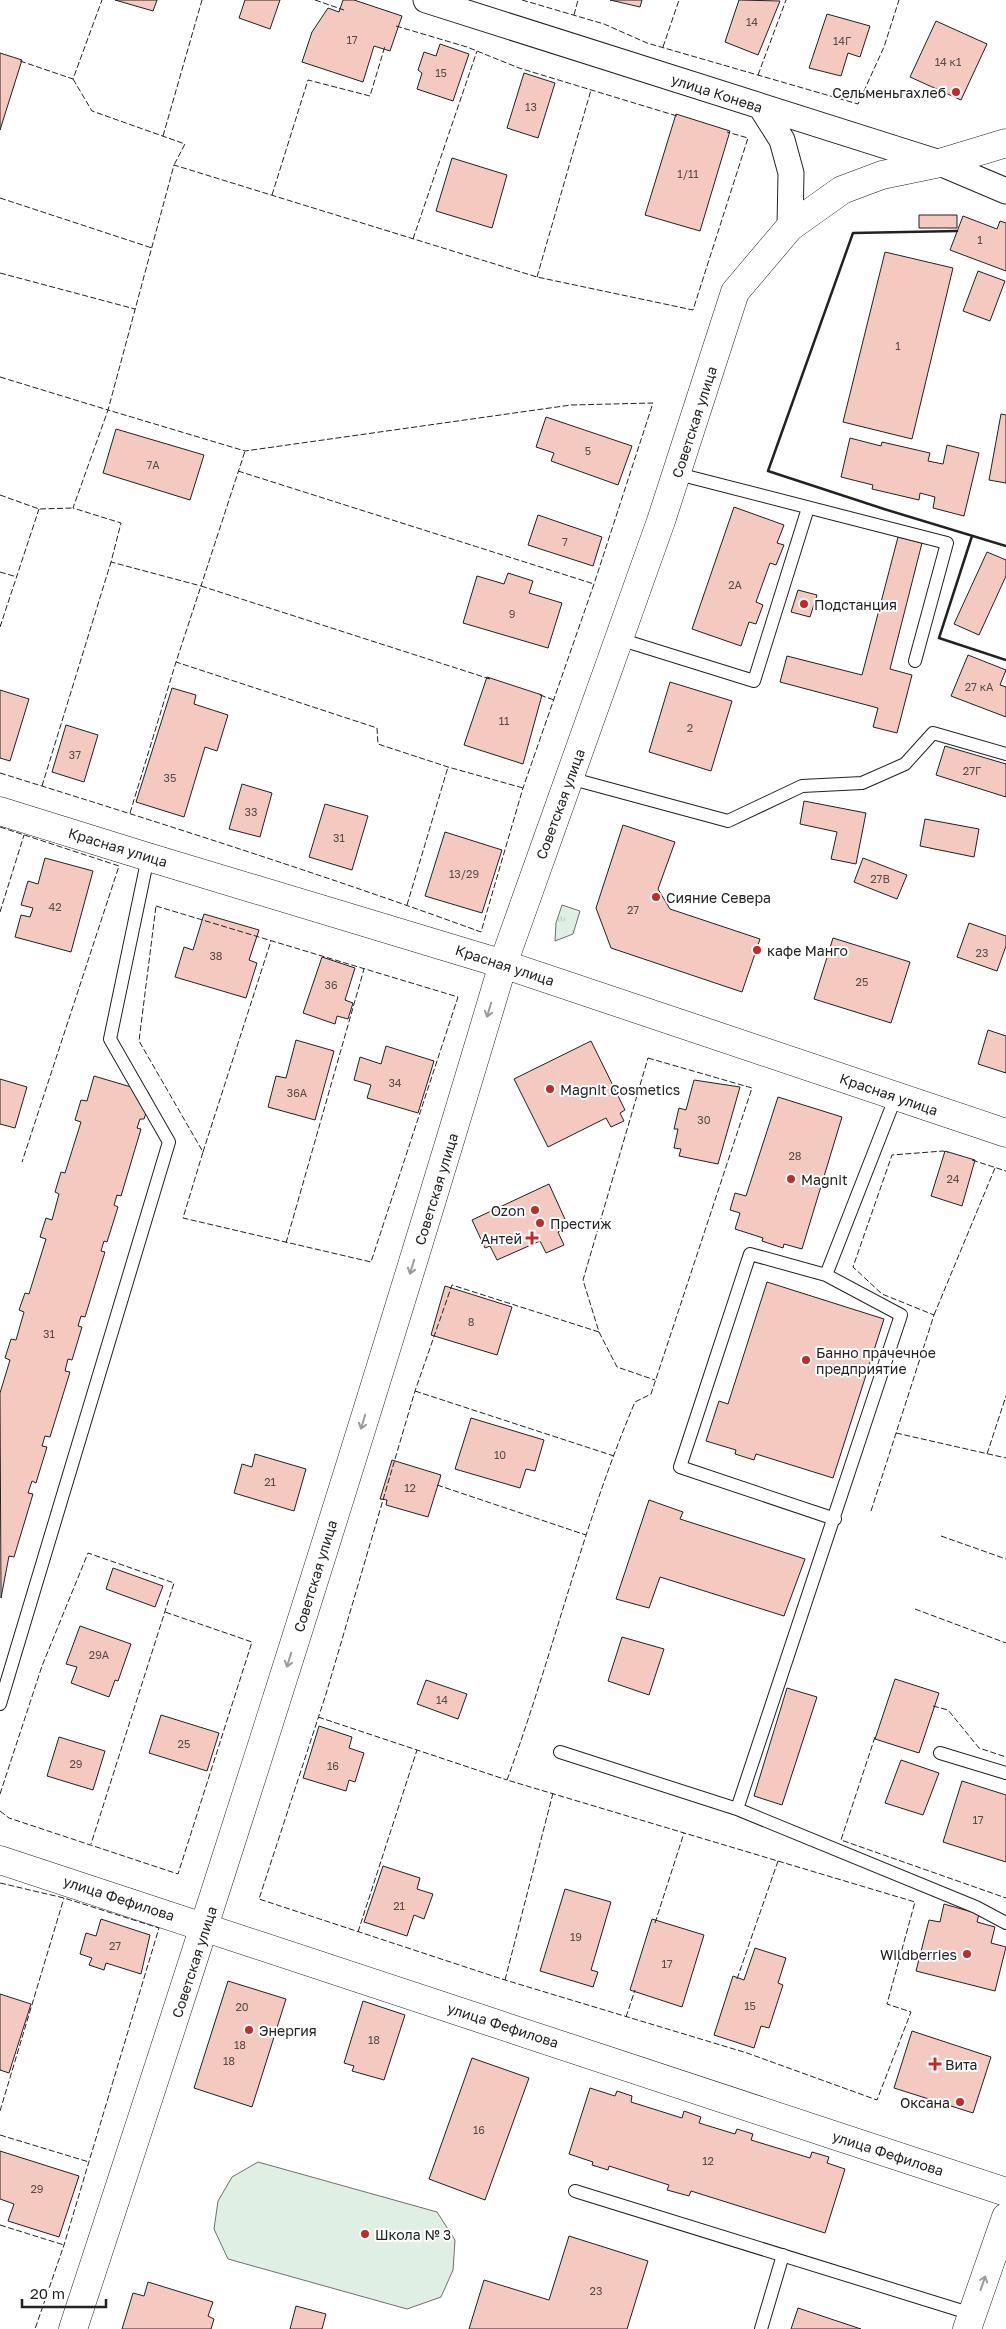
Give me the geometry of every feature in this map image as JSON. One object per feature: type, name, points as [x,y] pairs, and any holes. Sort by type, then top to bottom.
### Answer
[{"type":"main road","name":"Советская улица","points":[[73,2329],[206,1926],[434,1198],[503,964],[678,474],[735,292],[790,227],[842,190],[882,175],[940,163],[1006,142]]},
{"type":"main road","name":"Красная улица","points":[[0,810],[148,858],[503,964],[1006,1133]]},
{"type":"main road","name":"улица Фефилова","points":[[0,1860],[206,1926],[1006,2192]]},
{"type":"main road","points":[[970,2321],[1006,2217]]},
{"type":"street","name":"улица Конева","points":[[426,0],[940,163],[1006,191]]},
{"type":"street","points":[[761,107],[782,140],[791,173],[790,227]]},
{"type":"lane","points":[[678,474],[947,543],[915,661]]},
{"type":"lane","points":[[619,639],[754,681],[808,508]]},
{"type":"lane","points":[[570,778],[728,821],[802,786],[862,783],[905,764],[933,734],[1006,754]]},
{"type":"lane","points":[[0,1704],[169,1142],[110,1038],[148,858]]},
{"type":"lane","points":[[826,1275],[896,1096]]},
{"type":"lane","points":[[737,1809],[835,1519],[901,1315],[826,1275],[750,1254],[680,1467],[835,1519]]},
{"type":"lane","points":[[560,1752],[737,1809],[976,1908],[1006,1923]]},
{"type":"lane","points":[[940,1753],[1006,1774]]},
{"type":"lane","points":[[575,2190],[783,2255],[970,2321]]},
{"type":"lane","points":[[761,2329],[783,2255]]},
{"type":"green space","points":[[562,905],[580,911],[573,934],[555,941],[556,923]]},
{"type":"green space","points":[[258,2162],[437,2212],[455,2240],[453,2270],[441,2297],[407,2309],[228,2259],[214,2229],[218,2201],[232,2177]]},
{"type":"building","points":[[115,0],[157,0],[153,11]]},
{"type":"building","points":[[245,0],[280,0],[270,29],[239,18]]},
{"type":"building","points":[[343,0],[354,0],[402,16],[390,51],[374,46],[363,82],[302,62],[312,32],[328,8],[339,12]]},
{"type":"building","points":[[610,0],[642,0],[640,7]]},
{"type":"building","points":[[739,0],[780,1],[758,55],[725,42]]},
{"type":"building","points":[[827,14],[870,26],[860,57],[848,53],[841,76],[809,68]]},
{"type":"building","points":[[936,21],[987,44],[961,100],[910,77]]},
{"type":"building","points":[[440,44],[469,54],[453,101],[417,89],[422,73],[418,70],[424,52],[436,56]]},
{"type":"building","points":[[0,53],[22,60],[0,130]]},
{"type":"building","points":[[524,73],[555,83],[538,138],[507,128]]},
{"type":"building","points":[[676,114],[730,131],[700,231],[645,215]]},
{"type":"building","points":[[452,158],[507,175],[492,228],[436,211]]},
{"type":"building","points":[[919,215],[957,215],[957,228],[919,228]]},
{"type":"building","points":[[963,216],[997,229],[1000,221],[1006,223],[1006,271],[950,250]]},
{"type":"building","points":[[885,252],[953,268],[912,439],[843,422]]},
{"type":"building","points":[[978,271],[1005,281],[990,321],[963,311]]},
{"type":"building","points":[[1001,414],[1006,415],[1006,483],[989,480]]},
{"type":"building","points":[[546,417],[632,446],[618,485],[551,461],[554,453],[536,447]]},
{"type":"building","points":[[116,429],[204,455],[190,500],[103,473]]},
{"type":"building","points":[[850,438],[881,446],[882,442],[930,453],[928,461],[943,464],[947,445],[979,453],[964,516],[933,508],[935,497],[920,493],[919,500],[872,489],[873,485],[841,477]]},
{"type":"building","points":[[734,507],[784,525],[777,543],[784,545],[776,565],[770,563],[756,602],[763,605],[756,624],[749,622],[741,646],[692,629]]},
{"type":"building","points":[[538,515],[602,537],[593,566],[528,545]]},
{"type":"building","points":[[898,537],[922,543],[890,669],[912,675],[897,733],[873,727],[878,708],[780,682],[787,656],[862,675]]},
{"type":"building","points":[[987,552],[1006,560],[1006,576],[979,635],[954,624]]},
{"type":"building","points":[[508,573],[533,581],[529,593],[562,603],[548,648],[463,623],[477,576],[504,584]]},
{"type":"building","name":"Подстанция","points":[[798,590],[817,595],[810,617],[791,612]]},
{"type":"building","points":[[968,655],[1006,670],[1000,685],[1006,687],[1006,717],[951,696]]},
{"type":"building","points":[[487,677],[542,695],[523,764],[464,745]]},
{"type":"building","points":[[670,682],[732,701],[711,771],[649,752]]},
{"type":"building","points":[[172,688],[196,695],[194,704],[228,715],[217,751],[205,747],[184,817],[136,802]]},
{"type":"building","points":[[0,690],[29,699],[10,761],[0,758]]},
{"type":"building","points":[[66,725],[98,735],[84,782],[52,772]]},
{"type":"building","points":[[945,746],[1006,764],[1006,797],[936,775]]},
{"type":"building","points":[[242,784],[272,793],[260,837],[229,829]]},
{"type":"building","points":[[804,801],[866,813],[856,864],[831,859],[837,832],[800,824]]},
{"type":"building","points":[[325,804],[368,816],[352,870],[309,857]]},
{"type":"building","points":[[925,819],[979,829],[974,857],[920,846]]},
{"type":"building","name":"Сияние Севера","points":[[623,825],[675,842],[658,889],[670,909],[760,939],[742,992],[611,948],[596,908]]},
{"type":"building","points":[[445,832],[502,850],[482,913],[425,896]]},
{"type":"building","points":[[45,858],[93,871],[71,952],[15,937],[21,915],[30,917],[33,908],[21,905],[28,881],[38,884]]},
{"type":"building","points":[[863,858],[907,875],[897,899],[854,882]]},
{"type":"building","points":[[204,914],[259,930],[249,960],[257,963],[246,998],[175,977],[184,947],[193,950]]},
{"type":"building","points":[[969,923],[1006,936],[1006,946],[997,971],[957,957]]},
{"type":"building","points":[[833,938],[910,962],[891,1023],[814,999]]},
{"type":"building","points":[[322,957],[355,968],[345,1000],[353,1003],[348,1019],[337,1016],[335,1024],[303,1013]]},
{"type":"building","points":[[988,1030],[1006,1036],[1006,1073],[978,1064]]},
{"type":"building","points":[[296,1040],[334,1051],[315,1120],[268,1107],[276,1076],[286,1078]]},
{"type":"building","points":[[591,1041],[625,1110],[620,1113],[624,1121],[611,1127],[606,1118],[548,1147],[514,1079]]},
{"type":"building","points":[[386,1046],[434,1061],[418,1113],[367,1098],[371,1085],[354,1080],[360,1057],[381,1064]]},
{"type":"building","points":[[94,1076],[148,1092],[151,1098],[144,1119],[140,1119],[137,1128],[141,1129],[121,1196],[117,1195],[114,1205],[118,1207],[107,1242],[104,1241],[101,1251],[105,1252],[85,1317],[81,1316],[78,1326],[82,1327],[72,1360],[68,1359],[65,1371],[70,1372],[50,1437],[45,1436],[42,1446],[47,1447],[36,1483],[32,1481],[28,1493],[33,1494],[14,1557],[9,1556],[1,1598],[0,1393],[10,1360],[5,1358],[11,1339],[16,1340],[24,1312],[19,1310],[25,1293],[29,1294],[46,1239],[40,1237],[46,1218],[52,1220],[59,1194],[55,1192],[61,1172],[65,1173],[81,1122],[75,1120],[81,1100],[87,1101]]},
{"type":"building","points":[[0,1079],[27,1087],[15,1128],[0,1124]]},
{"type":"building","points":[[694,1080],[740,1087],[718,1164],[679,1156],[681,1149],[674,1148],[678,1129],[674,1129],[679,1108],[686,1110]]},
{"type":"building","points":[[778,1097],[842,1117],[802,1249],[784,1244],[783,1248],[762,1241],[763,1238],[735,1229],[740,1213],[730,1210],[735,1193],[746,1196]]},
{"type":"building","points":[[945,1151],[975,1160],[962,1206],[931,1196]]},
{"type":"building","points":[[549,1184],[569,1228],[558,1232],[564,1245],[546,1253],[540,1241],[497,1260],[490,1246],[485,1248],[472,1220]]},
{"type":"building","name":"Банно прачечное предприятие","points":[[767,1282],[884,1319],[833,1478],[756,1454],[754,1460],[735,1454],[736,1450],[706,1441],[719,1401],[728,1404]]},
{"type":"building","points":[[445,1286],[512,1307],[497,1355],[431,1335]]},
{"type":"building","points":[[471,1418],[544,1440],[535,1471],[526,1469],[520,1488],[455,1469]]},
{"type":"building","points":[[255,1454],[306,1469],[294,1511],[234,1493],[242,1464],[252,1467]]},
{"type":"building","points":[[392,1460],[441,1475],[428,1517],[386,1505],[387,1500],[380,1499]]},
{"type":"building","points":[[649,1500],[683,1512],[680,1519],[805,1559],[784,1616],[660,1577],[649,1608],[616,1599]]},
{"type":"building","points":[[113,1568],[163,1586],[155,1607],[106,1589]]},
{"type":"building","points":[[80,1626],[131,1644],[118,1681],[115,1680],[109,1697],[71,1683],[77,1667],[66,1664]]},
{"type":"building","points":[[622,1637],[664,1649],[649,1695],[608,1681]]},
{"type":"building","points":[[895,1679],[939,1693],[919,1753],[875,1739]]},
{"type":"building","points":[[426,1680],[467,1694],[458,1719],[417,1704]]},
{"type":"building","points":[[787,1688],[817,1697],[782,1805],[754,1796]]},
{"type":"building","points":[[161,1715],[219,1733],[207,1771],[149,1753]]},
{"type":"building","points":[[319,1726],[352,1737],[349,1748],[364,1753],[355,1782],[349,1780],[346,1791],[303,1778]]},
{"type":"building","points":[[59,1737],[105,1751],[93,1790],[47,1776]]},
{"type":"building","points":[[901,1760],[939,1773],[923,1815],[885,1803]]},
{"type":"building","points":[[962,1781],[1006,1795],[1006,1862],[943,1842]]},
{"type":"building","points":[[383,1866],[420,1878],[417,1889],[433,1894],[424,1919],[414,1915],[407,1936],[364,1922]]},
{"type":"building","points":[[565,1889],[611,1902],[591,1970],[598,1972],[593,1987],[540,1971]]},
{"type":"building","points":[[944,1904],[979,1914],[977,1922],[995,1927],[991,1943],[1006,1947],[995,1991],[916,1971],[929,1920],[940,1922]]},
{"type":"building","points":[[101,1919],[150,1935],[141,1974],[106,1963],[104,1970],[89,1965],[92,1958],[80,1954],[86,1933],[96,1936]]},
{"type":"building","points":[[652,1919],[704,1935],[682,2007],[630,1990]]},
{"type":"building","points":[[755,1948],[786,1958],[778,1983],[783,1985],[769,2028],[761,2026],[754,2048],[714,2035],[733,1976],[744,1980]]},
{"type":"building","points":[[228,1981],[286,1999],[252,2107],[194,2088]]},
{"type":"building","points":[[0,1994],[31,2004],[9,2073],[0,2070]]},
{"type":"building","points":[[363,2001],[405,2015],[384,2080],[352,2071],[354,2066],[344,2063]]},
{"type":"building","points":[[912,2031],[991,2057],[973,2113],[894,2088]]},
{"type":"building","points":[[472,2058],[529,2078],[485,2200],[429,2179]]},
{"type":"building","points":[[590,2088],[615,2096],[617,2091],[632,2096],[631,2102],[682,2118],[684,2111],[701,2117],[699,2123],[735,2134],[737,2129],[753,2134],[751,2140],[810,2158],[812,2152],[829,2157],[827,2163],[845,2169],[825,2233],[691,2191],[689,2196],[667,2190],[669,2185],[609,2166],[608,2170],[592,2165],[593,2162],[569,2154]]},
{"type":"building","points":[[0,2151],[79,2176],[59,2237],[8,2221],[14,2204],[0,2199]]},
{"type":"building","points":[[569,2236],[648,2261],[627,2329],[469,2329],[484,2280],[549,2300]]},
{"type":"building","points":[[148,2282],[213,2302],[208,2316],[214,2319],[211,2329],[122,2329],[133,2293],[144,2296]]},
{"type":"building","points":[[296,2306],[326,2314],[322,2329],[290,2329]]},
{"type":"building","points":[[798,2308],[861,2329],[791,2329]]},
{"type":"fence","points":[[20,61],[73,79],[102,0]]},
{"type":"fence","points":[[163,136],[202,0]]},
{"type":"fence","points":[[315,0],[344,10]]},
{"type":"fence","points":[[522,0],[604,24],[647,43],[858,104],[884,47],[899,0]]},
{"type":"fence","points":[[574,15],[578,0]]},
{"type":"fence","points":[[663,47],[679,0]]},
{"type":"fence","points":[[758,75],[786,0]]},
{"type":"fence","points":[[396,26],[467,47],[519,68],[677,116]]},
{"type":"fence","points":[[272,195],[308,80],[370,96],[385,46]]},
{"type":"fence","points":[[413,239],[477,51]]},
{"type":"fence","points":[[73,79],[92,111],[185,144],[174,165]]},
{"type":"fence","points":[[537,277],[591,90]]},
{"type":"fence","points":[[0,773],[241,850],[481,932],[523,788],[594,584],[653,403],[571,405],[245,451],[108,410],[174,165],[537,277],[693,310],[748,138],[727,132]]},
{"type":"fence","points":[[0,198],[152,248]]},
{"type":"fence","points":[[0,273],[135,309]]},
{"type":"fence","points":[[0,377],[108,410],[73,508],[121,523],[111,562],[201,586],[245,451]]},
{"type":"fence","points":[[238,471],[594,584]]},
{"type":"fence","points":[[0,495],[39,509],[73,508]]},
{"type":"fence","points":[[0,627],[39,509]]},
{"type":"fence","points":[[42,786],[111,562]]},
{"type":"fence","points":[[0,572],[17,577]]},
{"type":"fence","points":[[490,679],[201,586],[176,662],[377,728],[378,744],[448,767],[523,788]]},
{"type":"fence","points":[[130,813],[176,662]]},
{"type":"fence","points":[[540,695],[554,700]]},
{"type":"fence","points":[[407,905],[448,767]]},
{"type":"fence","points":[[0,827],[119,866],[22,1162]]},
{"type":"fence","points":[[0,912],[24,835]]},
{"type":"fence","points":[[156,906],[458,997],[371,1262],[183,1218],[203,1152],[139,1041],[156,906]]},
{"type":"fence","points":[[203,1152],[271,941]]},
{"type":"fence","points":[[286,1243],[364,969]]},
{"type":"fence","points":[[648,1058],[752,1088],[651,1394],[635,1402],[616,1448],[507,1780],[915,1902],[887,2004],[911,2012],[877,2100],[747,2053],[505,1980],[259,1899],[326,1694],[415,1391],[452,1285],[599,1332],[583,1280],[648,1058]]},
{"type":"fence","points":[[871,1511],[934,1315],[882,1294],[853,1267],[892,1155],[943,1151],[948,1153]]},
{"type":"fence","points":[[972,1160],[1006,1171]]},
{"type":"fence","points":[[934,1315],[995,1168]]},
{"type":"fence","points":[[599,1332],[617,1367],[655,1380]]},
{"type":"fence","points":[[415,1391],[614,1456]]},
{"type":"fence","points":[[987,1454],[1006,1396]]},
{"type":"fence","points":[[896,1433],[1006,1458]]},
{"type":"fence","points":[[437,1485],[586,1535]]},
{"type":"fence","points":[[941,1536],[1006,1559]]},
{"type":"fence","points":[[0,1794],[42,1666],[88,1553],[174,1583],[91,1844]]},
{"type":"fence","points":[[915,1609],[1006,1643]]},
{"type":"fence","points":[[0,1811],[9,1818],[178,1874],[252,1642],[165,1612]]},
{"type":"fence","points":[[933,1706],[948,1710],[979,1748],[1006,1757]]},
{"type":"fence","points":[[318,1717],[507,1780]]},
{"type":"fence","points":[[875,1737],[841,1840],[1006,1898]]},
{"type":"fence","points":[[358,1932],[417,1750]]},
{"type":"fence","points":[[505,1980],[553,1793]]},
{"type":"fence","points":[[655,1923],[684,1833]]},
{"type":"fence","points":[[737,1979],[778,1861]]},
{"type":"fence","points":[[0,1883],[64,1898],[159,1928],[64,2245],[35,2329]]},
{"type":"fence","points":[[0,2111],[64,1898]]},
{"type":"fence","points":[[626,2017],[635,1990]]},
{"type":"fence","points":[[0,2135],[89,2162]]},
{"type":"fence","points":[[0,2225],[64,2245]]},
{"type":"wall","points":[[957,231],[853,233],[768,471],[1006,546]]},
{"type":"wall","points":[[972,536],[939,638],[1006,660]]},
{"type":"place","name":"Сельменьгахлеб","points":[[956,92]]},
{"type":"place","name":"Подстанция","points":[[804,604]]},
{"type":"place","name":"Сияние Севера","points":[[656,897]]},
{"type":"place","name":"кафе Манго","points":[[757,950]]},
{"type":"place","name":"Magnit Cosmetics","points":[[550,1089]]},
{"type":"place","name":"Magnit","points":[[791,1179]]},
{"type":"place","name":"Ozon","points":[[535,1210]]},
{"type":"place","name":"Престиж","points":[[540,1223]]},
{"type":"place","name":"Антей","points":[[532,1238]]},
{"type":"place","name":"Банно прачечное предприятие","points":[[806,1360]]},
{"type":"place","name":"Wildberries","points":[[967,1954]]},
{"type":"place","name":"Энергия","points":[[249,2030]]},
{"type":"place","name":"Вита","points":[[935,2064]]},
{"type":"place","name":"Оксана","points":[[960,2102]]},
{"type":"place","name":"Школа № 3","points":[[365,2234]]}]
